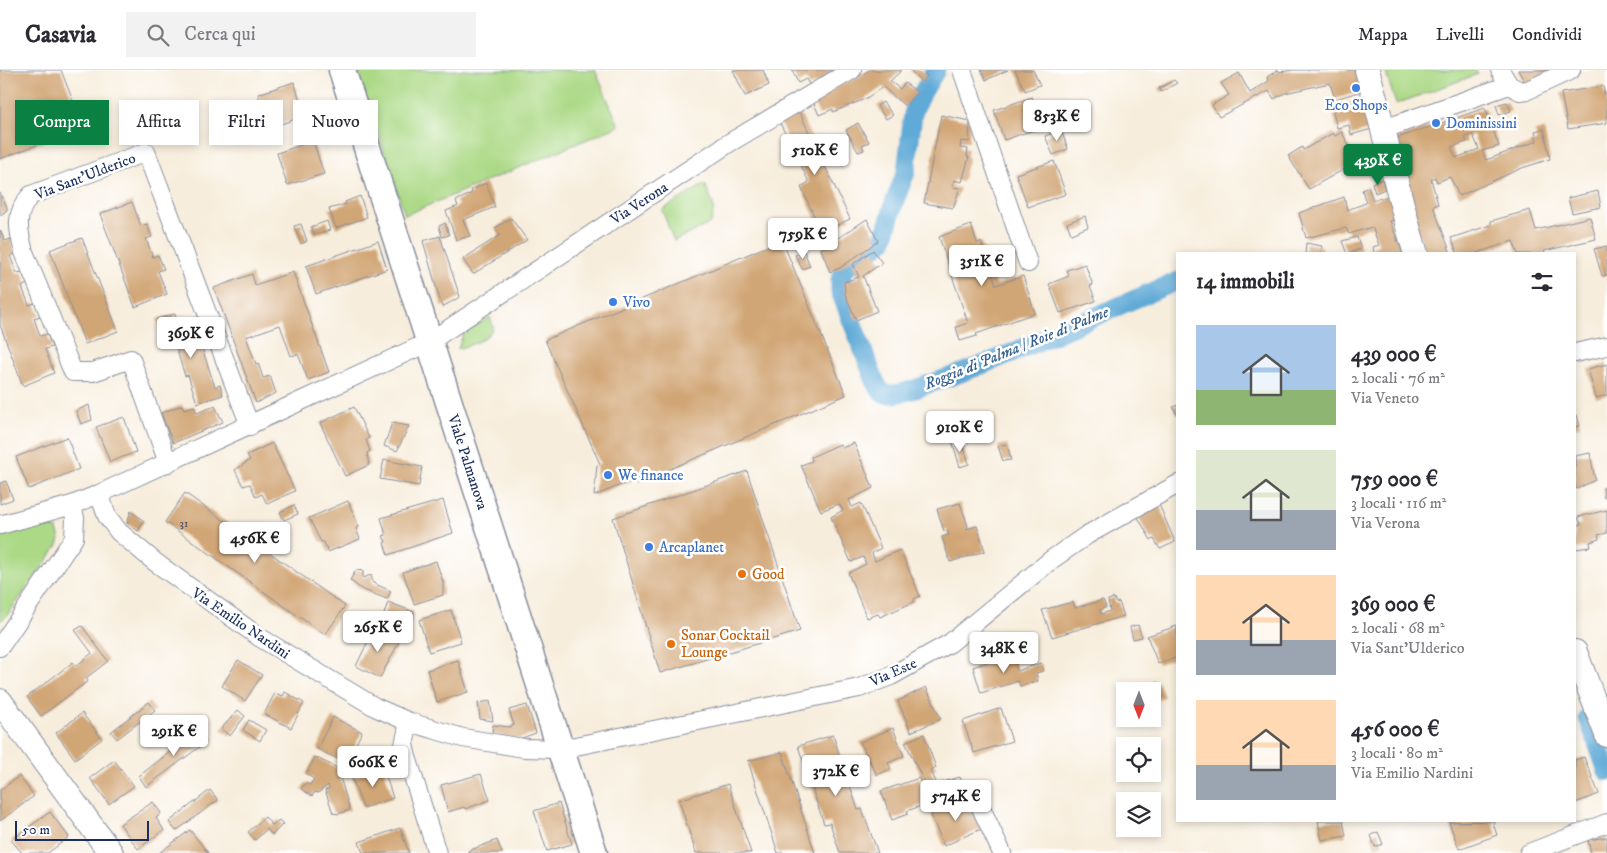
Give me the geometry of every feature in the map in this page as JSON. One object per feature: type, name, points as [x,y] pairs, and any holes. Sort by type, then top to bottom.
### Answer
[{"type":"main road","name":"Viale Palmanova","points":[[342,70],[594,853]]},
{"type":"street","name":"Via Verona","points":[[429,342],[729,144],[852,70]]},
{"type":"street","points":[[962,70],[1028,263]]},
{"type":"street","points":[[1367,70],[1384,129],[1399,199],[1415,252]]},
{"type":"street","points":[[1384,129],[1504,77],[1520,90],[1528,90],[1571,70]]},
{"type":"street","name":"Via Sant'Ulderico","points":[[168,463],[131,359],[93,372],[73,372],[24,252],[19,233],[18,217],[23,203],[31,195],[146,152],[250,426]]},
{"type":"street","points":[[0,525],[72,505],[99,494],[429,342]]},
{"type":"street","points":[[1576,354],[1607,346]]},
{"type":"street","name":"Via Este","points":[[561,749],[858,688],[891,676],[950,643],[1051,560],[1088,535],[1176,485]]},
{"type":"street","name":"Via Emilio Nardini","points":[[99,494],[107,516],[119,532],[155,562],[243,626],[297,661],[375,707],[409,722],[488,743],[524,748],[561,749]]},
{"type":"street","points":[[0,647],[74,538],[75,518],[72,505]]},
{"type":"street","points":[[1576,655],[1607,734]]},
{"type":"street","points":[[0,701],[111,853]]},
{"type":"street","points":[[409,722],[404,745],[437,853]]},
{"type":"street","points":[[976,797],[1002,853]]},
{"type":"street","points":[[1529,853],[1607,824]]},
{"type":"green space","points":[[357,70],[595,70],[619,126],[405,215],[378,133],[378,100],[367,100]]},
{"type":"green space","points":[[1385,70],[1476,70],[1478,74],[1396,104]]},
{"type":"green space","points":[[705,184],[714,207],[711,223],[674,241],[662,210]]},
{"type":"green space","points":[[490,317],[493,327],[488,335],[468,346],[458,349],[463,334]]},
{"type":"green space","points":[[46,525],[57,529],[60,539],[58,545],[6,617],[0,621],[0,536]]},
{"type":"building","points":[[0,70],[61,70],[73,100],[15,100],[15,145],[36,145],[0,159]]},
{"type":"building","points":[[733,70],[763,70],[769,85],[745,96]]},
{"type":"building","points":[[792,70],[832,70],[834,74],[810,86],[806,79],[798,83]]},
{"type":"building","points":[[869,70],[902,70],[890,81],[900,89],[905,83],[917,92],[905,106],[883,87],[865,99],[833,112],[833,109],[819,115],[813,101],[825,92],[857,78]]},
{"type":"building","points":[[910,70],[922,70],[927,76],[922,82]]},
{"type":"building","points":[[981,70],[1008,70],[986,80]]},
{"type":"building","points":[[1015,70],[1033,70],[1040,85],[1025,91]]},
{"type":"building","points":[[1278,70],[1280,72],[1293,70],[1359,70],[1365,90],[1335,99],[1330,83],[1285,93],[1274,99],[1269,91],[1219,117],[1212,105],[1229,95],[1221,83],[1239,73],[1250,93],[1269,81],[1267,77]]},
{"type":"building","points":[[1518,70],[1559,70],[1527,86]]},
{"type":"building","points":[[1174,80],[1177,83],[1161,92],[1159,88]]},
{"type":"building","points":[[294,82],[300,100],[293,100],[293,120],[283,123],[283,100],[260,100],[258,94]]},
{"type":"building","points":[[1603,86],[1605,95],[1607,94],[1607,123],[1568,129],[1561,93]]},
{"type":"building","points":[[1032,97],[1042,127],[1004,140],[994,110]]},
{"type":"building","points":[[1366,98],[1375,128],[1351,135],[1349,125],[1337,128],[1332,108]]},
{"type":"building","points":[[883,102],[893,115],[886,119],[877,106]]},
{"type":"building","points":[[1507,102],[1511,111],[1499,115],[1496,105]]},
{"type":"building","points":[[1485,108],[1499,146],[1482,151],[1486,160],[1537,141],[1535,131],[1544,129],[1550,159],[1522,168],[1459,196],[1450,177],[1437,182],[1435,177],[1431,179],[1438,204],[1433,206],[1450,252],[1424,252],[1391,140]],"holes":[[[1473,135],[1479,149],[1456,158],[1451,147],[1467,142],[1465,137]]]},
{"type":"building","points":[[798,109],[850,219],[817,235],[812,222],[816,220],[801,187],[809,182],[779,121]]},
{"type":"building","points":[[941,115],[970,121],[969,142],[961,141],[960,148],[968,149],[967,157],[969,157],[962,182],[954,180],[952,187],[960,188],[953,208],[924,203]]},
{"type":"building","points":[[858,123],[869,142],[862,145],[864,150],[858,152],[846,130]]},
{"type":"building","points":[[1061,130],[1068,149],[1053,155],[1045,136]]},
{"type":"building","points":[[1342,132],[1357,162],[1309,189],[1288,156],[1302,147],[1303,150],[1333,133],[1335,136]]},
{"type":"building","points":[[301,145],[314,145],[324,174],[287,185],[277,153]]},
{"type":"building","points":[[1054,161],[1066,194],[1028,207],[1016,174]]},
{"type":"building","points":[[1382,179],[1385,189],[1375,193],[1372,183]]},
{"type":"building","points":[[486,183],[495,207],[463,220],[470,236],[456,240],[446,211],[458,206],[456,201],[472,193],[471,190]]},
{"type":"building","points":[[1368,187],[1373,200],[1393,195],[1400,218],[1390,221],[1402,252],[1374,252],[1373,247],[1379,245],[1372,227],[1349,234],[1346,228],[1306,238],[1299,213],[1344,197],[1347,210],[1366,203],[1362,190]]},
{"type":"building","points":[[1598,191],[1601,207],[1572,213],[1568,198]]},
{"type":"building","points":[[0,193],[7,210],[0,216]]},
{"type":"building","points":[[360,196],[367,217],[336,228],[329,209],[346,204],[345,202]]},
{"type":"building","points":[[132,202],[141,226],[147,224],[152,237],[146,239],[153,257],[158,255],[164,269],[158,271],[167,294],[135,307],[100,214]]},
{"type":"building","points":[[1530,210],[1536,230],[1590,217],[1596,239],[1544,252],[1517,252],[1513,241],[1480,252],[1457,252],[1451,238],[1491,225],[1491,221]]},
{"type":"building","points":[[1085,216],[1088,227],[1071,234],[1067,223]]},
{"type":"building","points":[[511,218],[527,240],[473,274],[463,259],[500,235],[495,228]]},
{"type":"building","points":[[867,219],[878,241],[840,268],[830,272],[821,249]]},
{"type":"building","points":[[327,221],[330,230],[314,235],[311,227]]},
{"type":"building","points":[[445,223],[449,235],[442,237],[439,226]]},
{"type":"building","points":[[301,224],[307,241],[301,244],[294,226]]},
{"type":"building","points":[[971,225],[977,243],[981,242],[996,285],[1023,276],[1035,313],[960,341],[956,327],[968,323],[939,237]]},
{"type":"building","points":[[0,230],[5,241],[11,239],[16,253],[10,256],[17,273],[22,272],[27,284],[22,287],[29,305],[35,303],[40,316],[34,318],[40,336],[47,334],[52,347],[45,349],[54,373],[23,386],[0,325]]},
{"type":"building","points":[[440,236],[460,297],[442,307],[423,241]]},
{"type":"building","points":[[1357,237],[1361,249],[1346,252],[1342,241]]},
{"type":"building","points":[[82,238],[118,331],[85,344],[50,250]]},
{"type":"building","points":[[782,240],[846,395],[639,482],[638,478],[594,496],[597,465],[600,464],[545,340]]},
{"type":"building","points":[[378,241],[387,269],[316,294],[306,266]]},
{"type":"building","points":[[1306,243],[1322,246],[1321,252],[1305,252]]},
{"type":"building","points":[[1607,246],[1607,275],[1602,276],[1594,249]]},
{"type":"building","points":[[873,250],[882,263],[863,276],[877,311],[856,320],[845,294],[844,282],[859,277],[853,264]]},
{"type":"building","points":[[804,251],[810,266],[802,269],[795,255]]},
{"type":"building","points":[[1085,264],[1093,285],[1090,286],[1096,301],[1060,313],[1049,284],[1069,276],[1067,270]]},
{"type":"building","points":[[293,272],[329,372],[308,380],[298,354],[291,356],[280,325],[246,337],[263,378],[270,376],[276,393],[256,403],[214,288],[252,274],[255,285]]},
{"type":"building","points":[[175,314],[179,335],[196,330],[215,387],[220,385],[223,395],[197,403],[188,375],[185,376],[176,348],[178,347],[177,344],[167,347],[157,319]]},
{"type":"building","points":[[1607,364],[1607,395],[1596,398],[1588,369]]},
{"type":"building","points":[[89,405],[92,420],[81,424],[76,411]]},
{"type":"building","points":[[182,405],[184,409],[194,406],[197,413],[215,406],[223,422],[173,443],[161,413]]},
{"type":"building","points":[[354,407],[369,438],[366,440],[370,451],[367,453],[369,465],[345,476],[320,423]]},
{"type":"building","points":[[1576,416],[1580,426],[1576,427]]},
{"type":"building","points":[[124,417],[136,452],[110,462],[96,427]]},
{"type":"building","points":[[392,423],[409,426],[397,451],[384,446]]},
{"type":"building","points":[[67,437],[79,469],[29,489],[16,457]]},
{"type":"building","points":[[961,438],[969,464],[960,467],[952,441]]},
{"type":"building","points":[[272,443],[295,491],[267,504],[262,494],[256,497],[250,484],[243,486],[235,470],[250,460],[247,455]]},
{"type":"building","points":[[854,443],[873,488],[849,500],[852,507],[861,503],[881,548],[872,553],[875,561],[900,550],[920,596],[914,599],[914,602],[880,617],[878,614],[867,618],[848,573],[866,564],[863,557],[851,562],[831,517],[843,510],[839,504],[821,511],[801,465],[812,461],[811,457],[840,444],[842,448]]},
{"type":"building","points":[[1007,444],[1011,460],[1003,461],[998,446]]},
{"type":"building","points":[[1590,453],[1595,480],[1577,489],[1576,488],[1576,456]]},
{"type":"building","points":[[384,460],[422,467],[419,486],[380,479]]},
{"type":"building","points":[[747,471],[800,631],[660,673],[613,518]]},
{"type":"building","points":[[6,481],[13,499],[0,504],[0,483]]},
{"type":"building","points":[[1607,487],[1607,497],[1604,498],[1603,488]]},
{"type":"building","points":[[185,493],[345,606],[325,635],[165,522]]},
{"type":"building","points":[[443,500],[453,533],[388,555],[383,536],[386,535],[381,518]]},
{"type":"building","points":[[348,501],[359,527],[356,528],[360,539],[328,552],[309,518]]},
{"type":"building","points":[[1158,502],[1175,542],[1160,549],[1154,539],[1151,540],[1136,514]]},
{"type":"building","points":[[960,503],[968,526],[966,529],[977,526],[985,551],[950,562],[942,537],[949,535],[947,530],[944,531],[937,509]]},
{"type":"building","points":[[294,505],[298,514],[284,520],[280,512]]},
{"type":"building","points":[[1607,510],[1607,533],[1598,535],[1599,539],[1590,542],[1591,547],[1576,549],[1576,526],[1581,524],[1578,517]]},
{"type":"building","points":[[131,511],[144,521],[138,531],[127,523]]},
{"type":"building","points":[[436,561],[443,582],[443,595],[414,604],[403,572]]},
{"type":"building","points":[[356,570],[363,571],[363,578],[371,575],[373,583],[391,591],[387,599],[361,589],[350,580]]},
{"type":"building","points":[[1114,598],[1116,603],[1119,602],[1124,616],[1052,637],[1042,610],[1073,602],[1075,608],[1103,600],[1106,607],[1100,610],[1101,614],[1110,611],[1108,600]]},
{"type":"building","points":[[388,602],[414,612],[410,625],[384,614]]},
{"type":"building","points":[[451,610],[461,642],[429,652],[419,620]]},
{"type":"building","points":[[1138,625],[1142,637],[1133,639],[1130,627]]},
{"type":"building","points":[[82,626],[108,661],[86,678],[88,681],[41,716],[27,697],[73,662],[76,666],[92,653],[75,630]]},
{"type":"building","points":[[1176,626],[1176,658],[1158,664],[1147,636]]},
{"type":"building","points":[[375,627],[400,640],[380,678],[356,666]]},
{"type":"building","points":[[1013,654],[1017,671],[1041,663],[1043,671],[1036,673],[1038,681],[1020,686],[1018,681],[981,693],[973,667]]},
{"type":"building","points":[[238,660],[262,675],[245,701],[222,686]]},
{"type":"building","points":[[458,660],[468,692],[437,702],[427,670]]},
{"type":"building","points":[[926,687],[941,719],[911,732],[898,701]]},
{"type":"building","points":[[285,692],[304,703],[291,728],[264,714],[275,693],[283,696]]},
{"type":"building","points":[[490,701],[493,721],[480,719],[478,703]]},
{"type":"building","points":[[149,702],[155,710],[117,739],[111,732]]},
{"type":"building","points":[[527,705],[536,733],[519,739],[492,734],[493,725],[509,727],[514,725],[509,710]]},
{"type":"building","points":[[1001,708],[1012,741],[974,753],[963,721]]},
{"type":"building","points":[[238,710],[245,716],[230,736],[221,729]]},
{"type":"building","points":[[82,713],[102,739],[75,759],[56,733]]},
{"type":"building","points":[[333,717],[362,732],[346,763],[317,749]]},
{"type":"building","points":[[249,720],[266,730],[260,741],[243,730]]},
{"type":"building","points":[[195,728],[206,742],[146,787],[139,776],[180,744],[178,741]]},
{"type":"building","points":[[893,728],[904,756],[888,763],[891,769],[877,775],[860,742]]},
{"type":"building","points":[[924,734],[936,768],[931,771],[937,784],[960,777],[964,790],[907,811],[908,814],[892,820],[881,791],[919,778],[923,790],[927,788],[905,742]]},
{"type":"building","points":[[833,735],[858,810],[862,809],[878,853],[840,853],[830,823],[824,824],[798,746]]},
{"type":"building","points":[[782,752],[815,853],[778,853],[748,761]]},
{"type":"building","points":[[315,757],[345,772],[340,777],[350,810],[338,814],[333,813],[325,790],[329,789],[328,785],[318,793],[315,792],[312,796],[301,789],[306,783],[310,785],[314,779],[306,774]]},
{"type":"building","points":[[1584,757],[1599,794],[1576,803],[1576,760]]},
{"type":"building","points":[[114,760],[134,786],[109,804],[90,778]]},
{"type":"building","points":[[383,767],[393,798],[363,808],[352,778]]},
{"type":"building","points":[[481,774],[490,800],[465,809],[464,807],[448,812],[441,785]]},
{"type":"building","points":[[19,776],[34,796],[0,821],[0,790]]},
{"type":"building","points":[[728,784],[751,853],[696,853],[679,800]]},
{"type":"building","points":[[210,790],[218,800],[176,831],[169,822]]},
{"type":"building","points":[[967,798],[981,829],[944,846],[931,815]]},
{"type":"building","points":[[153,802],[161,813],[156,818],[164,830],[138,849],[120,824]]},
{"type":"building","points":[[559,803],[572,844],[547,851],[534,811]]},
{"type":"building","points":[[50,812],[69,837],[48,853],[22,853],[11,840]]},
{"type":"building","points":[[265,817],[272,825],[279,820],[283,824],[272,835],[267,829],[255,840],[248,832]]},
{"type":"building","points":[[1318,822],[1343,822],[1346,836],[1322,840]]},
{"type":"building","points":[[1449,822],[1494,822],[1493,823],[1497,835],[1459,849]]},
{"type":"building","points":[[400,828],[409,853],[363,853],[359,842]]},
{"type":"building","points":[[190,830],[208,853],[159,853]]},
{"type":"building","points":[[1378,832],[1383,844],[1375,847],[1371,835]]},
{"type":"building","points":[[1607,837],[1607,853],[1591,853],[1588,840]]},
{"type":"building","points":[[497,840],[502,853],[468,853],[468,851]]},
{"type":"waterway","name":"Roggia di Palma / Roie di Palme","points":[[936,70],[918,100],[913,114],[906,172],[895,200],[883,241],[846,268],[840,280],[840,291],[875,381],[883,392],[887,394],[905,392],[966,371],[1176,282]]},
{"type":"waterway","name":"Roggia di Palma / Roie di Palme","points":[[1588,718],[1607,771]]},
{"type":"place","name":"Eco Shops","points":[[1356,88]]},
{"type":"place","name":"Dominissini","points":[[1436,123]]},
{"type":"place","name":"Vivo","points":[[613,302]]},
{"type":"place","name":"We finance","points":[[608,475]]},
{"type":"place","name":"Arcaplanet","points":[[649,547]]},
{"type":"place","name":"Good","points":[[742,574]]},
{"type":"place","name":"Sonar Cocktail Lounge","points":[[671,644]]}]
